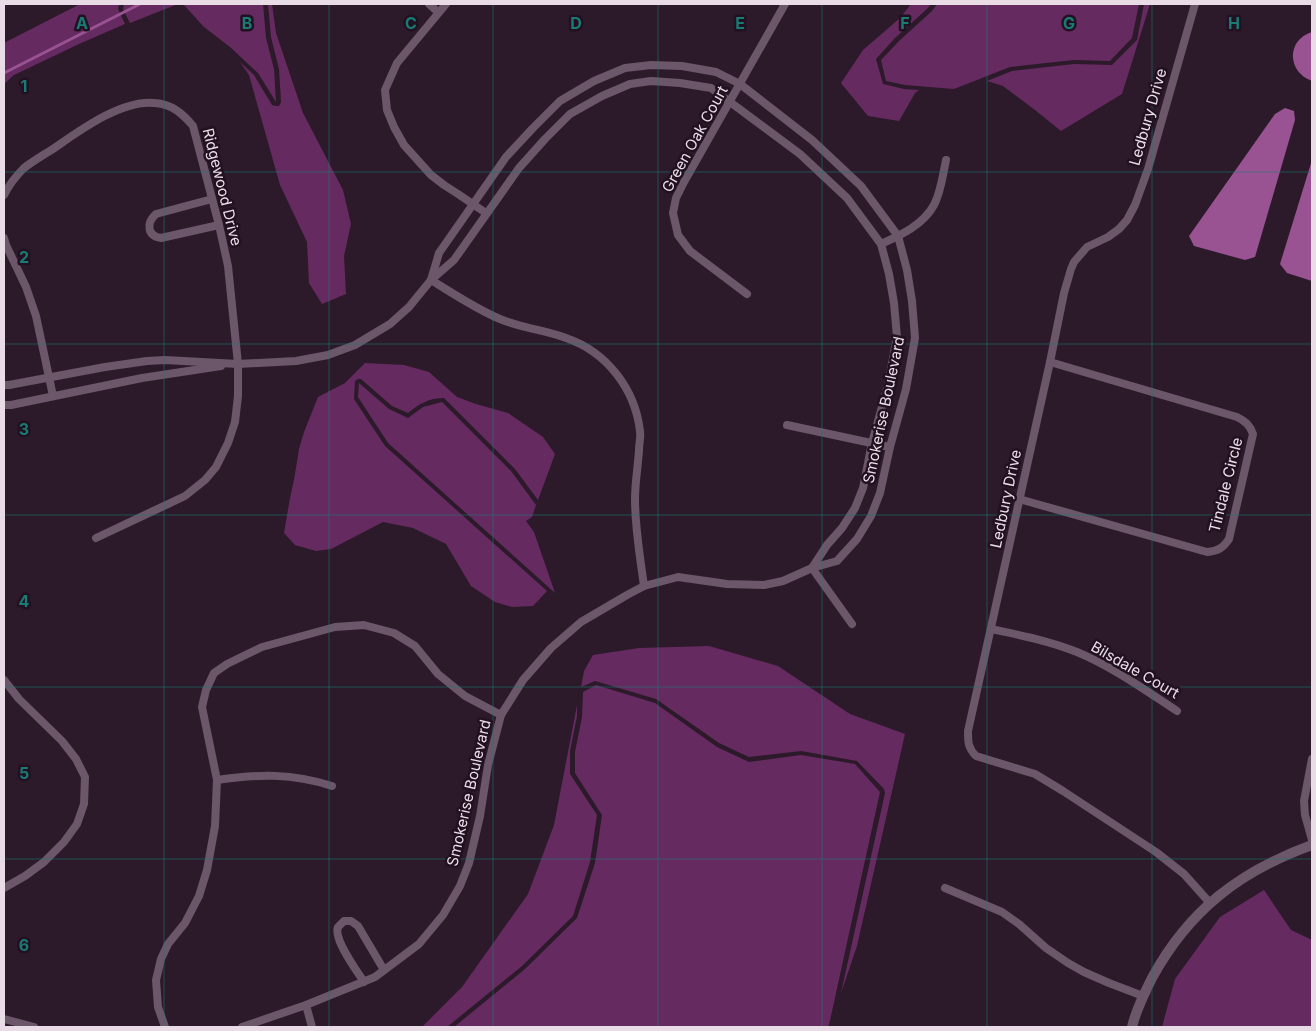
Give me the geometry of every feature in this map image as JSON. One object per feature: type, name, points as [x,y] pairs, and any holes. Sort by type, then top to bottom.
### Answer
[{"type":"street","points":[[429,4],[438,12]]},
{"type":"street","points":[[446,4],[397,63],[385,90],[387,110],[404,145],[431,175],[486,213]]},
{"type":"street","name":"Green Oak Court","points":[[747,294],[690,251],[678,235],[673,212],[676,198],[785,4]]},
{"type":"street","name":"Ledbury Drive","points":[[1195,4],[1148,169],[1135,205],[1127,220],[1119,229],[1087,247],[1070,269],[968,731],[968,742],[971,751],[976,756],[1035,774],[1064,791],[1156,852],[1184,874],[1210,902]]},
{"type":"street","name":"Smokerise Boulevard","points":[[242,1027],[306,1006],[375,977],[419,944],[443,915],[460,886],[473,850],[488,765],[501,715],[523,680],[550,648],[581,622],[644,586],[678,577],[728,584],[764,585],[783,581],[812,568],[837,561],[857,539],[871,516],[880,493],[906,389],[915,338],[912,301],[898,236],[861,186],[812,140],[740,84],[716,72],[682,66],[651,65],[625,68],[594,81],[560,101],[506,157],[472,204],[439,253],[431,280]]},
{"type":"street","name":"Smokerise Boulevard","points":[[431,280],[454,260],[518,168],[570,114],[602,96],[630,84],[651,82],[680,83],[710,88],[800,154],[847,198],[881,244],[894,303],[897,337],[888,385],[872,443],[863,488],[855,508],[812,568]]},
{"type":"street","points":[[560,101],[570,114]]},
{"type":"street","name":"Ridgewood Drive","points":[[4,196],[10,183],[24,168],[78,132],[118,109],[136,103],[154,102],[170,106],[184,115],[193,126],[228,266],[238,364],[238,396],[235,422],[228,443],[216,467],[205,480],[185,496],[96,538]]},
{"type":"street","points":[[881,244],[913,228],[926,216],[938,195],[946,160]]},
{"type":"street","points":[[212,199],[156,214],[151,219],[150,232],[156,237],[162,238],[219,225]]},
{"type":"street","points":[[4,238],[34,309],[53,396]]},
{"type":"street","points":[[4,405],[142,378],[238,364],[296,361],[328,355],[355,345],[390,324],[409,307],[431,280],[476,308],[502,320],[568,338],[584,346],[610,366],[625,385],[635,407],[640,432],[635,499],[636,528],[644,586]]},
{"type":"street","points":[[4,385],[9,386],[105,367],[147,361],[165,360],[238,364]]},
{"type":"street","name":"Tindale Circle","points":[[1019,499],[1207,552],[1216,551],[1223,547],[1229,539],[1249,452],[1253,434],[1251,428],[1245,421],[1237,417],[1050,362]]},
{"type":"street","points":[[788,425],[890,447]]},
{"type":"street","points":[[812,568],[852,624]]},
{"type":"street","points":[[165,1027],[158,1007],[156,980],[160,959],[168,944],[185,923],[199,896],[207,870],[215,826],[217,780],[202,707],[206,690],[214,673],[227,664],[262,647],[335,627],[364,625],[394,634],[415,646],[438,674],[465,696],[501,715]]},
{"type":"street","name":"Bilsdale Court","points":[[991,629],[1051,643],[1077,652],[1105,665],[1177,711]]},
{"type":"street","points":[[4,680],[19,699],[62,741],[76,759],[84,777],[84,804],[77,824],[64,842],[44,862],[4,888]]},
{"type":"street","points":[[1312,759],[1304,801],[1305,815],[1312,840]]},
{"type":"street","points":[[217,780],[267,775],[312,780],[332,786]]},
{"type":"street","points":[[1132,1027],[1143,996],[1161,962],[1172,945],[1210,902],[1253,871],[1312,845]]},
{"type":"street","points":[[945,888],[1002,912],[1046,948],[1084,972],[1143,996]]},
{"type":"street","points":[[364,982],[337,934],[338,928],[344,921],[351,921],[358,926],[384,970]]},
{"type":"street","points":[[306,1006],[312,1027]]},
{"type":"street","points":[[4,1019],[34,1027]]},
{"type":"shaded area","points":[[80,4],[119,4],[118,9],[125,24],[14,75],[4,84],[4,43]]},
{"type":"shaded area","points":[[124,4],[178,4],[130,23],[123,9]]},
{"type":"shaded area","points":[[183,4],[263,4],[266,38],[274,69],[276,102],[258,73],[230,47],[204,27]]},
{"type":"shaded area","points":[[268,4],[272,4],[276,33],[303,113],[343,190],[351,224],[344,256],[346,294],[322,304],[309,283],[307,242],[280,185],[249,75],[240,62],[254,75],[272,105],[279,106],[281,102],[279,69],[271,37]]},
{"type":"shaded area","points":[[911,4],[931,4],[876,59],[883,84],[919,90],[915,93],[899,121],[868,116],[841,83],[863,50],[900,18]]},
{"type":"shaded area","points":[[937,4],[1139,4],[1132,38],[1110,61],[1074,60],[1010,67],[954,89],[905,85],[886,81],[881,60]]},
{"type":"shaded area","points":[[1144,4],[1150,4],[1122,94],[1061,131],[1003,86],[987,81],[1012,71],[1074,64],[1112,65],[1137,40]]},
{"type":"shaded area","points":[[1312,32],[1312,81],[1298,71],[1294,64],[1293,56],[1298,42]]},
{"type":"shaded area","points":[[1285,108],[1294,111],[1295,120],[1255,257],[1245,260],[1194,246],[1189,236],[1275,114]]},
{"type":"shaded area","points":[[1312,160],[1312,281],[1287,273],[1280,264]]},
{"type":"shaded area","points":[[365,363],[404,365],[429,372],[457,397],[508,413],[543,437],[555,454],[538,500],[515,469],[444,398],[424,402],[408,413],[392,406],[361,379],[355,381],[354,399],[385,446],[547,591],[533,606],[512,607],[495,602],[471,586],[446,544],[413,528],[383,522],[331,549],[316,551],[295,545],[284,533],[299,449],[318,397],[345,383]]},
{"type":"shaded area","points":[[359,383],[389,409],[408,418],[423,407],[442,402],[511,471],[536,505],[532,517],[526,521],[534,532],[555,593],[388,443],[358,397]]},
{"type":"shaded area","points":[[709,646],[778,666],[850,714],[905,734],[857,946],[841,993],[885,793],[884,789],[857,761],[801,751],[749,757],[719,743],[656,699],[595,681],[581,687],[584,671],[593,655],[639,648]]},
{"type":"shaded area","points":[[596,685],[655,703],[717,747],[749,762],[801,755],[855,764],[880,792],[829,1025],[827,1027],[454,1027],[525,969],[577,918],[595,863],[602,815],[575,773],[575,752],[582,717],[583,692]]},
{"type":"shaded area","points":[[577,705],[577,716],[570,751],[570,774],[597,815],[590,862],[573,916],[522,966],[447,1027],[422,1027],[462,987],[528,894],[554,825]]},
{"type":"shaded area","points":[[1264,890],[1291,930],[1312,940],[1312,1027],[1162,1027],[1175,979],[1220,917]]},
{"type":"waterway","points":[[4,73],[140,4]]}]
